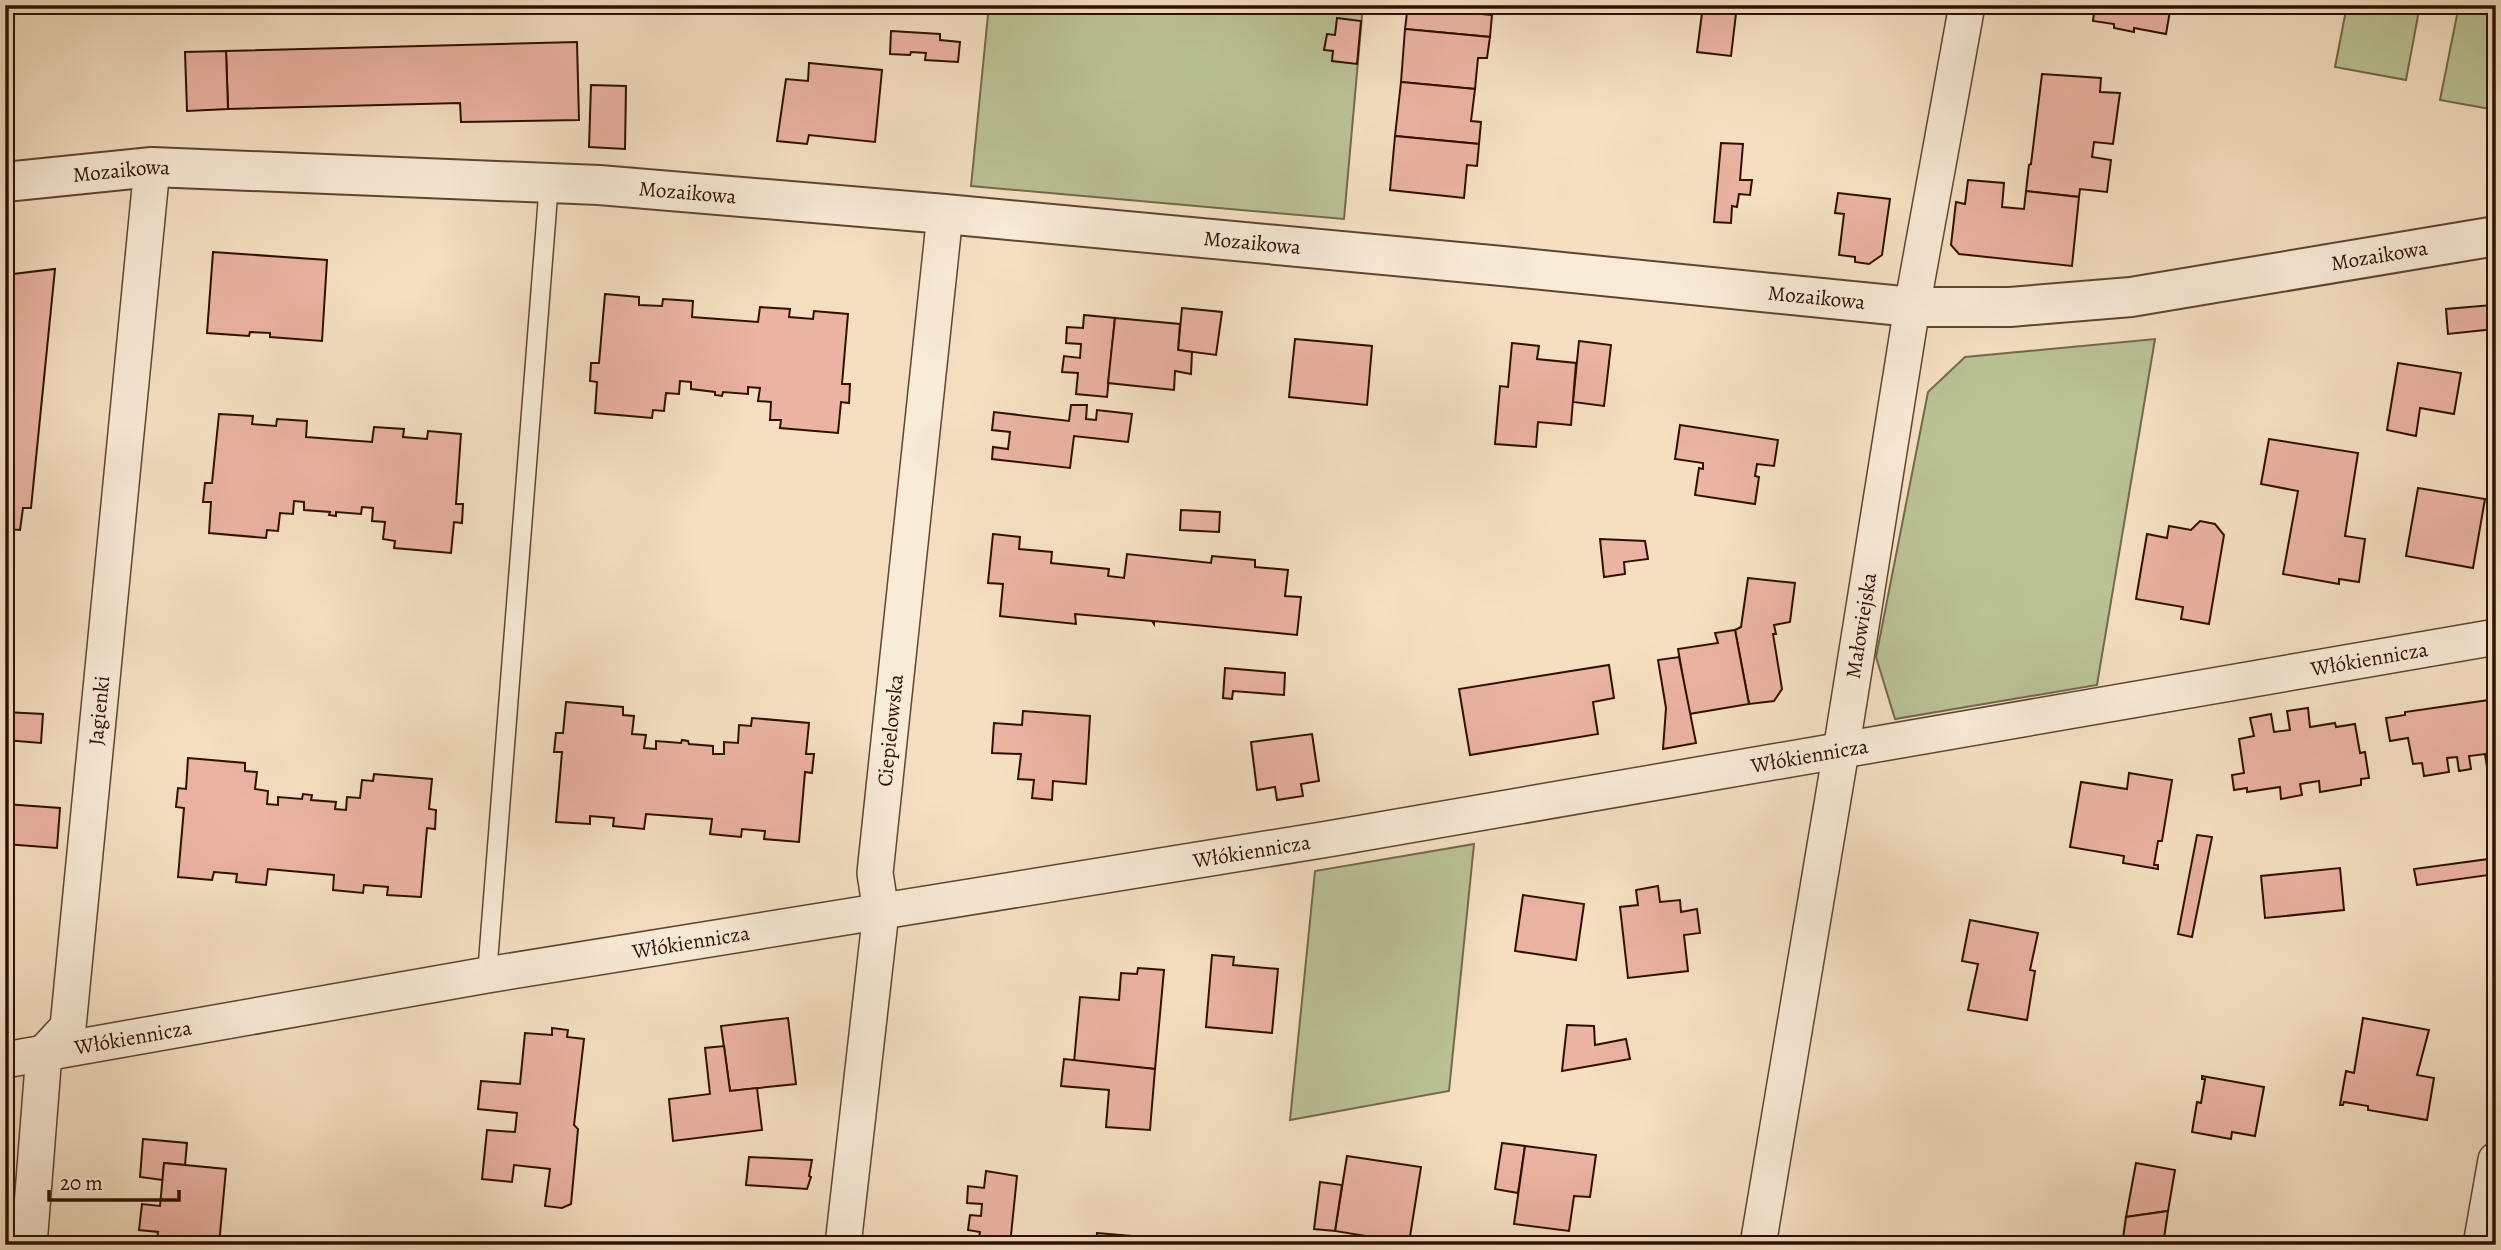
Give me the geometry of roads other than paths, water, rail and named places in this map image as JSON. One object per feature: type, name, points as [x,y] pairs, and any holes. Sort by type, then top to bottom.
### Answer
[{"type":"street","name":"Małowiejska","points":[[1758,1245],[1912,307],[1967,5]]},
{"type":"street","name":"Mozaikowa","points":[[5,182],[152,167],[549,183],[944,214],[1650,279],[1912,307],[2010,307],[2131,298],[2496,236]]},
{"type":"street","name":"Jagienki","points":[[44,1053],[68,1027],[152,167]]},
{"type":"street","name":"Ciepielowska","points":[[843,1245],[881,912],[875,873],[944,214]]},
{"type":"street","name":"Włókiennicza","points":[[5,1060],[487,975],[881,912],[1841,751],[2496,637]]},
{"type":"street","points":[[29,1245],[44,1053]]},
{"type":"street","points":[[2481,1245],[2496,1160]]},
{"type":"lane","points":[[487,975],[549,183]]}]
